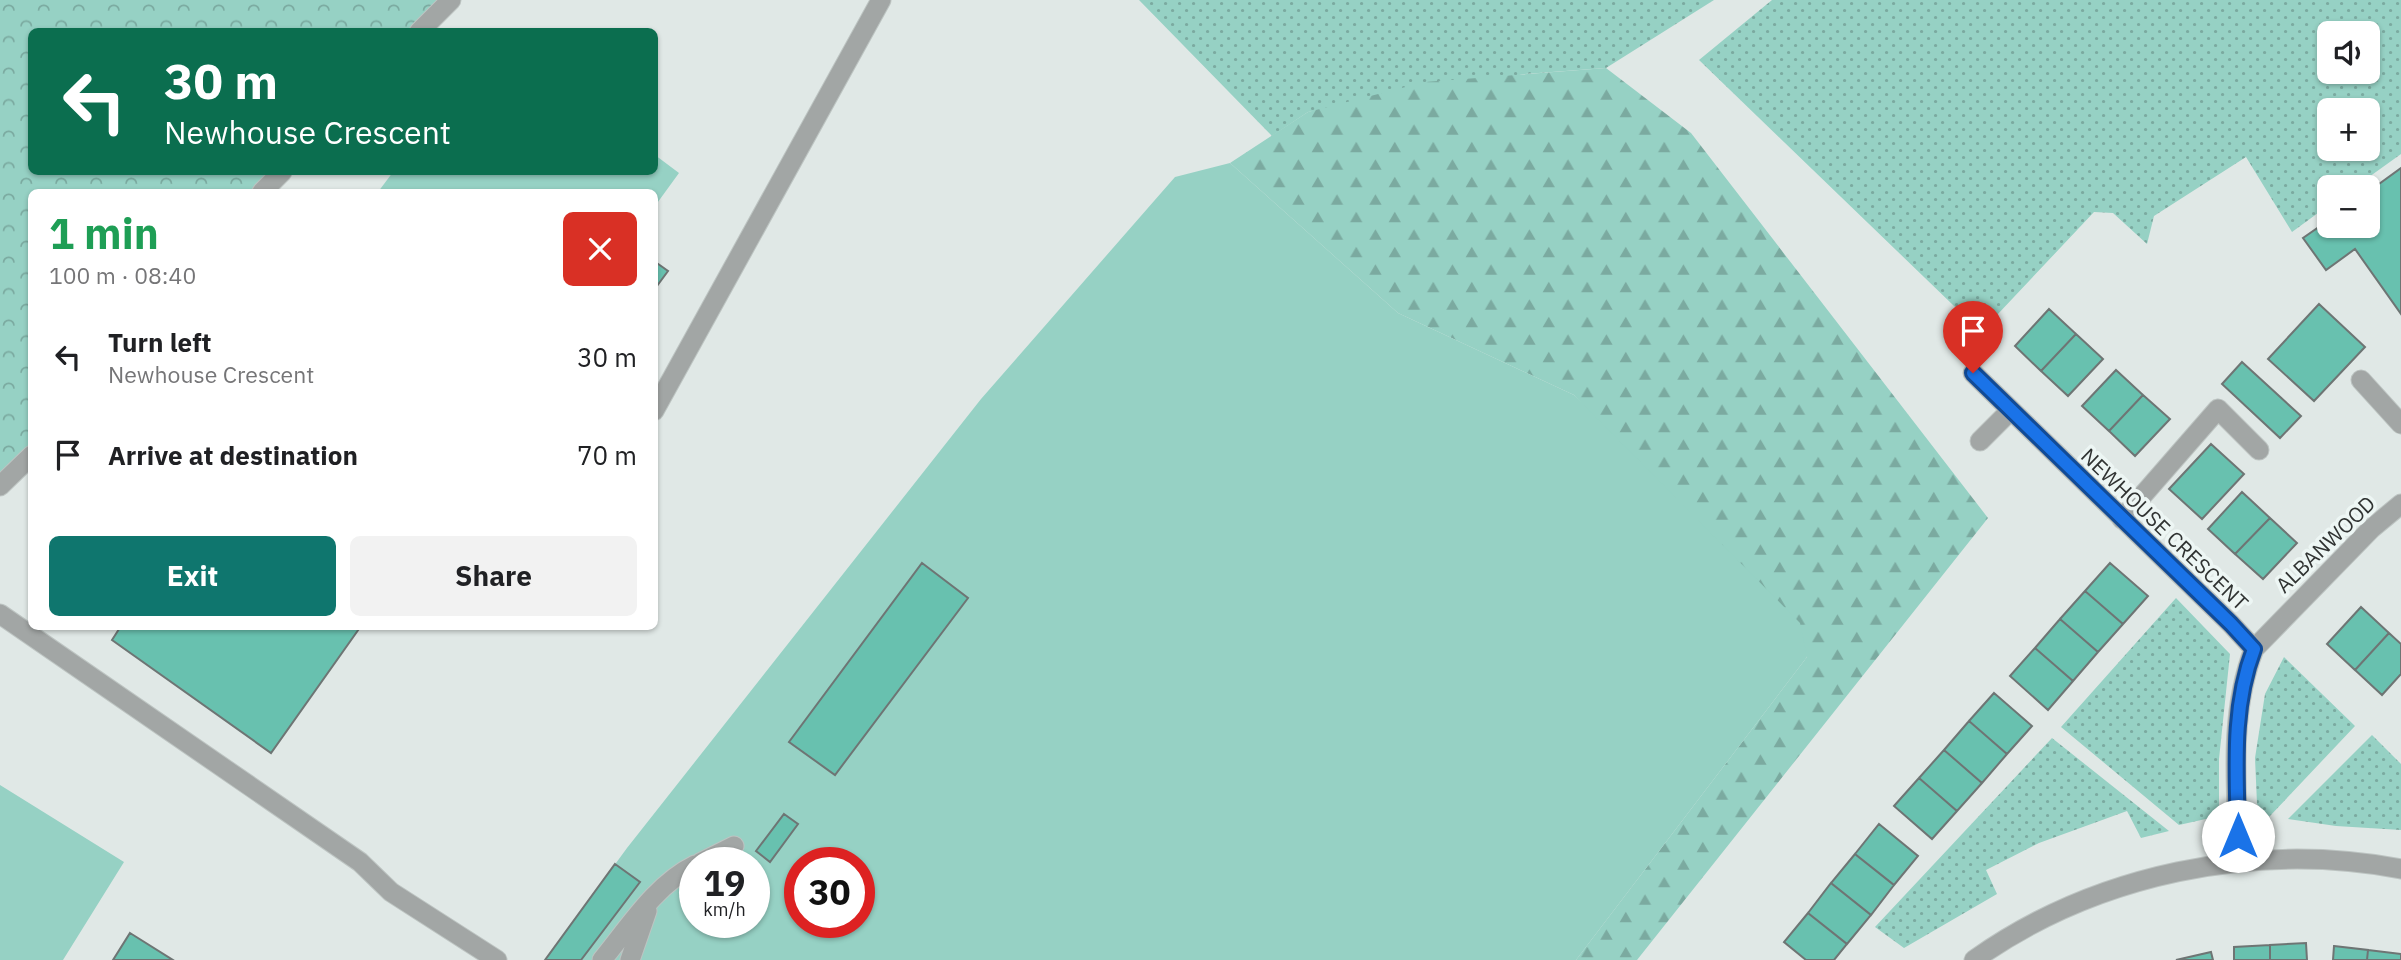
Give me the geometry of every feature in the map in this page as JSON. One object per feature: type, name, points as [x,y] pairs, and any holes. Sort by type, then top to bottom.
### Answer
[{"type":"street","points":[[423,28],[451,0]]},
{"type":"street","points":[[658,404],[881,0]]},
{"type":"street","points":[[265,189],[279,175]]},
{"type":"street","name":"NEWHOUSE CRESCENT","points":[[1973,373],[2254,649]]},
{"type":"street","points":[[2361,380],[2401,424]]},
{"type":"street","points":[[2122,519],[2218,409],[2259,450]]},
{"type":"street","points":[[1980,441],[2011,410]]},
{"type":"street","points":[[0,486],[28,459]]},
{"type":"street","name":"ALBANWOOD","points":[[2254,649],[2371,530],[2401,504]]},
{"type":"street","points":[[0,614],[360,862],[391,892],[497,960]]},
{"type":"street","points":[[2239,861],[2239,702],[2254,649]]},
{"type":"street","points":[[1974,960],[2002,940],[2082,900],[2156,876],[2239,861],[2307,859],[2401,869]]},
{"type":"street","points":[[602,960],[651,899],[679,876]]},
{"type":"street","points":[[630,960],[651,899]]},
{"type":"green space","points":[[0,0],[451,0],[422,28],[28,28],[28,175],[279,175],[265,189],[28,189],[28,457],[0,488]]},
{"type":"green space","points":[[1139,0],[1714,0],[1606,68],[1525,74],[1308,112],[1272,136]]},
{"type":"green space","points":[[1772,0],[2401,0],[2401,154],[2372,175],[2317,175],[2317,214],[2292,232],[2246,157],[2154,216],[2147,244],[2113,213],[2094,212],[1981,332],[1699,60]]},
{"type":"green space","points":[[1606,68],[1691,133],[1988,518],[1637,960],[1576,960],[1807,657],[1574,395],[1398,313],[1230,163],[1308,112],[1425,82]]},
{"type":"green space","points":[[658,157],[679,173],[658,202],[658,189],[380,189],[391,175],[658,175]]},
{"type":"green space","points":[[1230,163],[1398,313],[1574,395],[1800,623],[1807,657],[1576,960],[545,960],[627,848],[981,399],[1175,177]]},
{"type":"green space","points":[[2176,598],[2230,654],[2219,759],[2219,816],[2179,825],[2061,727]]},
{"type":"green space","points":[[2284,657],[2355,726],[2269,817],[2257,804],[2255,758],[2265,694]]},
{"type":"green space","points":[[2372,735],[2401,764],[2401,830],[2336,826],[2288,819]]},
{"type":"green space","points":[[2052,738],[2169,831],[2141,838],[2127,811],[2039,843],[1986,870],[1997,894],[1904,948],[1875,927]]},
{"type":"green space","points":[[0,785],[124,862],[63,960],[0,960]]},
{"type":"building","points":[[2401,168],[2401,314],[2355,249],[2326,270],[2303,238],[2317,228],[2317,238],[2380,238],[2380,183]]},
{"type":"building","points":[[658,264],[668,271],[658,285]]},
{"type":"building","points":[[2319,304],[2365,347],[2314,401],[2268,359]]},
{"type":"building","points":[[2049,309],[2076,334],[2041,371],[2015,346]]},
{"type":"building","points":[[2076,334],[2103,359],[2068,396],[2041,371]]},
{"type":"building","points":[[2242,362],[2301,416],[2280,438],[2222,384]]},
{"type":"building","points":[[2116,370],[2143,395],[2109,431],[2082,406]]},
{"type":"building","points":[[2143,395],[2170,419],[2135,456],[2109,431]]},
{"type":"building","points":[[2211,444],[2244,474],[2202,519],[2169,489]]},
{"type":"building","points":[[2242,492],[2270,518],[2235,554],[2208,529]]},
{"type":"building","points":[[2270,518],[2297,543],[2263,579],[2235,554]]},
{"type":"building","points":[[922,563],[968,598],[835,775],[789,742]]},
{"type":"building","points":[[2110,563],[2148,596],[2123,624],[2085,591]]},
{"type":"building","points":[[2085,591],[2123,624],[2098,652],[2060,619]]},
{"type":"building","points":[[2361,607],[2389,633],[2355,670],[2327,644]]},
{"type":"building","points":[[2060,619],[2098,652],[2073,681],[2035,648]]},
{"type":"building","points":[[118,630],[358,630],[271,753],[112,640]]},
{"type":"building","points":[[2389,633],[2401,644],[2401,674],[2382,695],[2355,670]]},
{"type":"building","points":[[2035,648],[2073,681],[2048,710],[2010,676]]},
{"type":"building","points":[[1994,693],[2032,726],[2007,754],[1969,721]]},
{"type":"building","points":[[1969,721],[2007,754],[1982,783],[1944,750]]},
{"type":"building","points":[[1944,750],[1982,783],[1957,811],[1919,778]]},
{"type":"building","points":[[1919,778],[1957,811],[1932,839],[1894,806]]},
{"type":"building","points":[[784,814],[798,824],[770,862],[770,847],[759,847]]},
{"type":"building","points":[[1879,824],[1918,856],[1894,885],[1855,854]]},
{"type":"building","points":[[1855,854],[1894,885],[1871,915],[1831,883]]},
{"type":"building","points":[[615,864],[640,882],[581,960],[545,960]]},
{"type":"building","points":[[1831,883],[1871,915],[1847,944],[1808,913]]},
{"type":"building","points":[[1808,913],[1847,944],[1834,960],[1806,960],[1784,942]]},
{"type":"building","points":[[130,933],[173,960],[113,960]]},
{"type":"building","points":[[2306,943],[2307,960],[2270,960],[2270,945]]},
{"type":"building","points":[[2270,945],[2270,960],[2234,960],[2234,947]]},
{"type":"building","points":[[2334,946],[2368,950],[2367,960],[2333,960]]},
{"type":"building","points":[[2368,950],[2401,954],[2401,960],[2367,960]]},
{"type":"building","points":[[2211,952],[2213,960],[2176,960]]},
{"type":"route","points":[[1973,373],[2254,649],[2239,702],[2238,836]]}]
